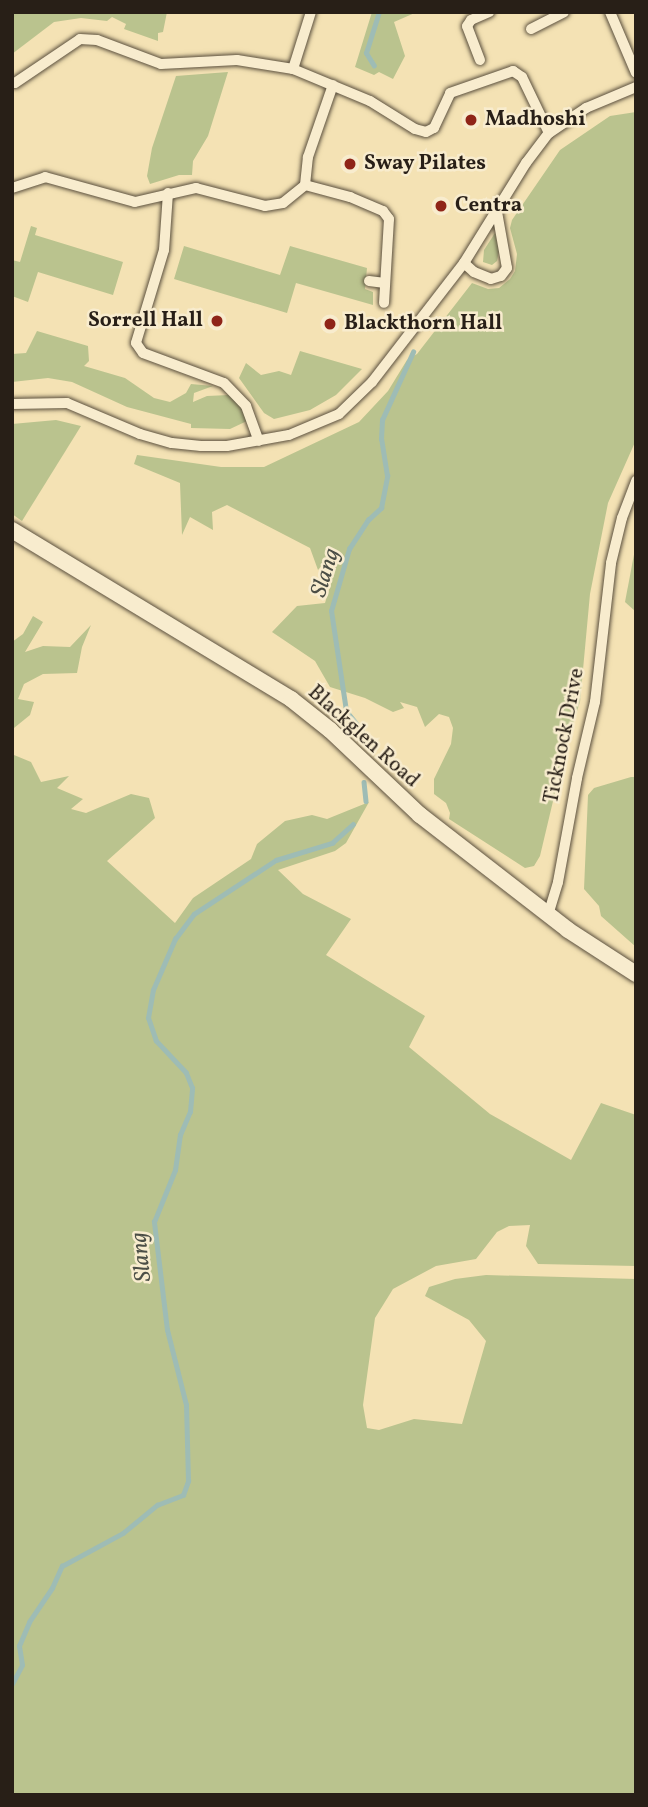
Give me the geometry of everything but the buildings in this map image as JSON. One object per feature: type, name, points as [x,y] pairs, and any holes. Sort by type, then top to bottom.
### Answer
[{"type":"street","points":[[293,69],[311,12]]},
{"type":"street","points":[[480,60],[467,26],[471,20],[489,12]]},
{"type":"street","points":[[531,29],[564,12]]},
{"type":"street","points":[[610,12],[636,73]]},
{"type":"street","points":[[15,83],[80,39],[97,40],[161,64],[237,60],[293,69],[333,85],[426,132],[434,128],[450,93],[513,71],[522,78],[549,133]]},
{"type":"street","points":[[12,188],[45,177],[135,202],[196,188],[265,206],[283,203],[305,184],[308,157],[333,85]]},
{"type":"street","points":[[12,404],[67,403],[119,427],[173,443],[227,446],[259,441],[316,425],[355,400],[464,263],[526,163],[549,133],[586,108],[636,88]]},
{"type":"street","points":[[305,184],[349,197],[383,211],[391,226],[384,303]]},
{"type":"street","points":[[168,193],[164,250],[136,342],[143,353],[225,383],[246,406],[259,441]]},
{"type":"street","points":[[464,263],[474,272],[491,279],[501,276],[507,268],[497,212]]},
{"type":"street","points":[[369,281],[385,283]]},
{"type":"street","name":"Ticknock Drive","points":[[548,915],[558,882],[577,778],[595,702],[611,563],[622,518],[636,481]]},
{"type":"street","name":"Blackglen Road","points":[[12,530],[291,699],[337,737],[419,816],[548,915],[636,974]]},
{"type":"green space","points":[[12,12],[167,12],[163,32],[158,33],[158,41],[124,29],[126,24],[112,17],[107,21],[81,18],[54,22],[12,54]]},
{"type":"green space","points":[[372,12],[417,12],[394,22],[405,56],[393,79],[379,72],[374,75],[355,67]]},
{"type":"green space","points":[[228,72],[208,136],[193,161],[192,175],[179,175],[150,184],[147,176],[152,148],[176,76]]},
{"type":"green space","points":[[636,112],[636,440],[608,503],[590,594],[580,702],[568,738],[540,856],[534,866],[525,868],[449,819],[446,803],[434,794],[434,779],[451,744],[453,728],[449,717],[439,714],[425,727],[417,707],[400,702],[404,708],[393,712],[365,698],[330,687],[315,661],[272,632],[297,606],[325,603],[331,583],[327,559],[318,570],[310,548],[227,505],[212,512],[213,530],[190,517],[182,535],[180,483],[134,464],[137,455],[221,467],[264,467],[359,422],[388,391],[407,360],[417,354],[472,283],[488,289],[499,288],[510,279],[515,271],[517,254],[510,228],[512,220],[560,150],[610,116]]},
{"type":"green space","points":[[31,226],[37,228],[35,235],[123,262],[113,295],[38,272],[28,302],[12,296],[12,260],[20,262]]},
{"type":"green space","points":[[495,233],[499,251],[497,261],[492,265],[483,262],[484,250]]},
{"type":"green space","points":[[184,246],[280,275],[290,246],[367,268],[365,289],[373,292],[373,305],[296,283],[287,313],[174,279]]},
{"type":"green space","points":[[37,331],[88,346],[89,361],[84,366],[125,378],[154,398],[170,402],[186,393],[191,384],[213,386],[194,393],[193,402],[207,396],[229,395],[239,404],[247,421],[230,429],[191,428],[191,424],[127,407],[72,382],[48,378],[12,382],[12,354],[26,353]]},
{"type":"green space","points":[[300,351],[362,369],[336,395],[310,410],[274,419],[264,413],[239,378],[246,363],[261,375],[279,371],[291,375]]},
{"type":"green space","points":[[56,420],[81,426],[22,521],[12,514],[12,424]]},
{"type":"green space","points":[[636,544],[636,612],[625,602]]},
{"type":"green space","points":[[33,616],[43,622],[25,652],[43,646],[70,647],[91,625],[82,647],[77,673],[43,674],[24,684],[18,699],[34,702],[30,715],[14,728],[14,755],[31,762],[41,782],[69,776],[57,788],[83,799],[71,809],[86,813],[131,794],[149,798],[155,818],[107,861],[175,923],[193,898],[251,859],[257,844],[285,821],[312,815],[327,819],[369,802],[346,843],[335,851],[278,870],[303,894],[351,919],[326,955],[425,1016],[409,1047],[490,1114],[571,1160],[601,1103],[636,1115],[636,1266],[538,1264],[526,1246],[530,1225],[509,1226],[497,1232],[476,1259],[436,1266],[393,1289],[375,1318],[363,1405],[367,1428],[379,1430],[414,1419],[462,1424],[486,1341],[469,1320],[425,1296],[429,1287],[455,1279],[486,1275],[636,1279],[636,1795],[12,1795],[12,642],[23,634]]},
{"type":"green space","points":[[636,777],[636,947],[601,916],[599,906],[584,889],[588,795],[594,788]]},
{"type":"waterway","name":"Slang","points":[[374,66],[366,53],[379,12]]},
{"type":"waterway","name":"Slang","points":[[362,731],[346,711],[331,611],[349,549],[368,520],[381,508],[387,476],[381,439],[382,420],[413,352]]},
{"type":"waterway","name":"Slang","points":[[364,782],[366,801]]},
{"type":"waterway","name":"Slang","points":[[12,1684],[22,1665],[19,1646],[29,1622],[52,1588],[62,1566],[123,1533],[157,1505],[183,1495],[188,1481],[186,1405],[167,1330],[154,1222],[175,1170],[180,1135],[190,1112],[192,1088],[186,1073],[156,1041],[148,1018],[153,990],[175,939],[194,914],[276,860],[332,843],[353,824]]},
{"type":"place","name":"Madhoshi","points":[[471,120]]},
{"type":"place","name":"Sway Pilates","points":[[350,164]]},
{"type":"place","name":"Centra","points":[[441,206]]},
{"type":"place","name":"Sorrell Hall","points":[[217,321]]},
{"type":"place","name":"Blackthorn Hall","points":[[330,324]]}]
